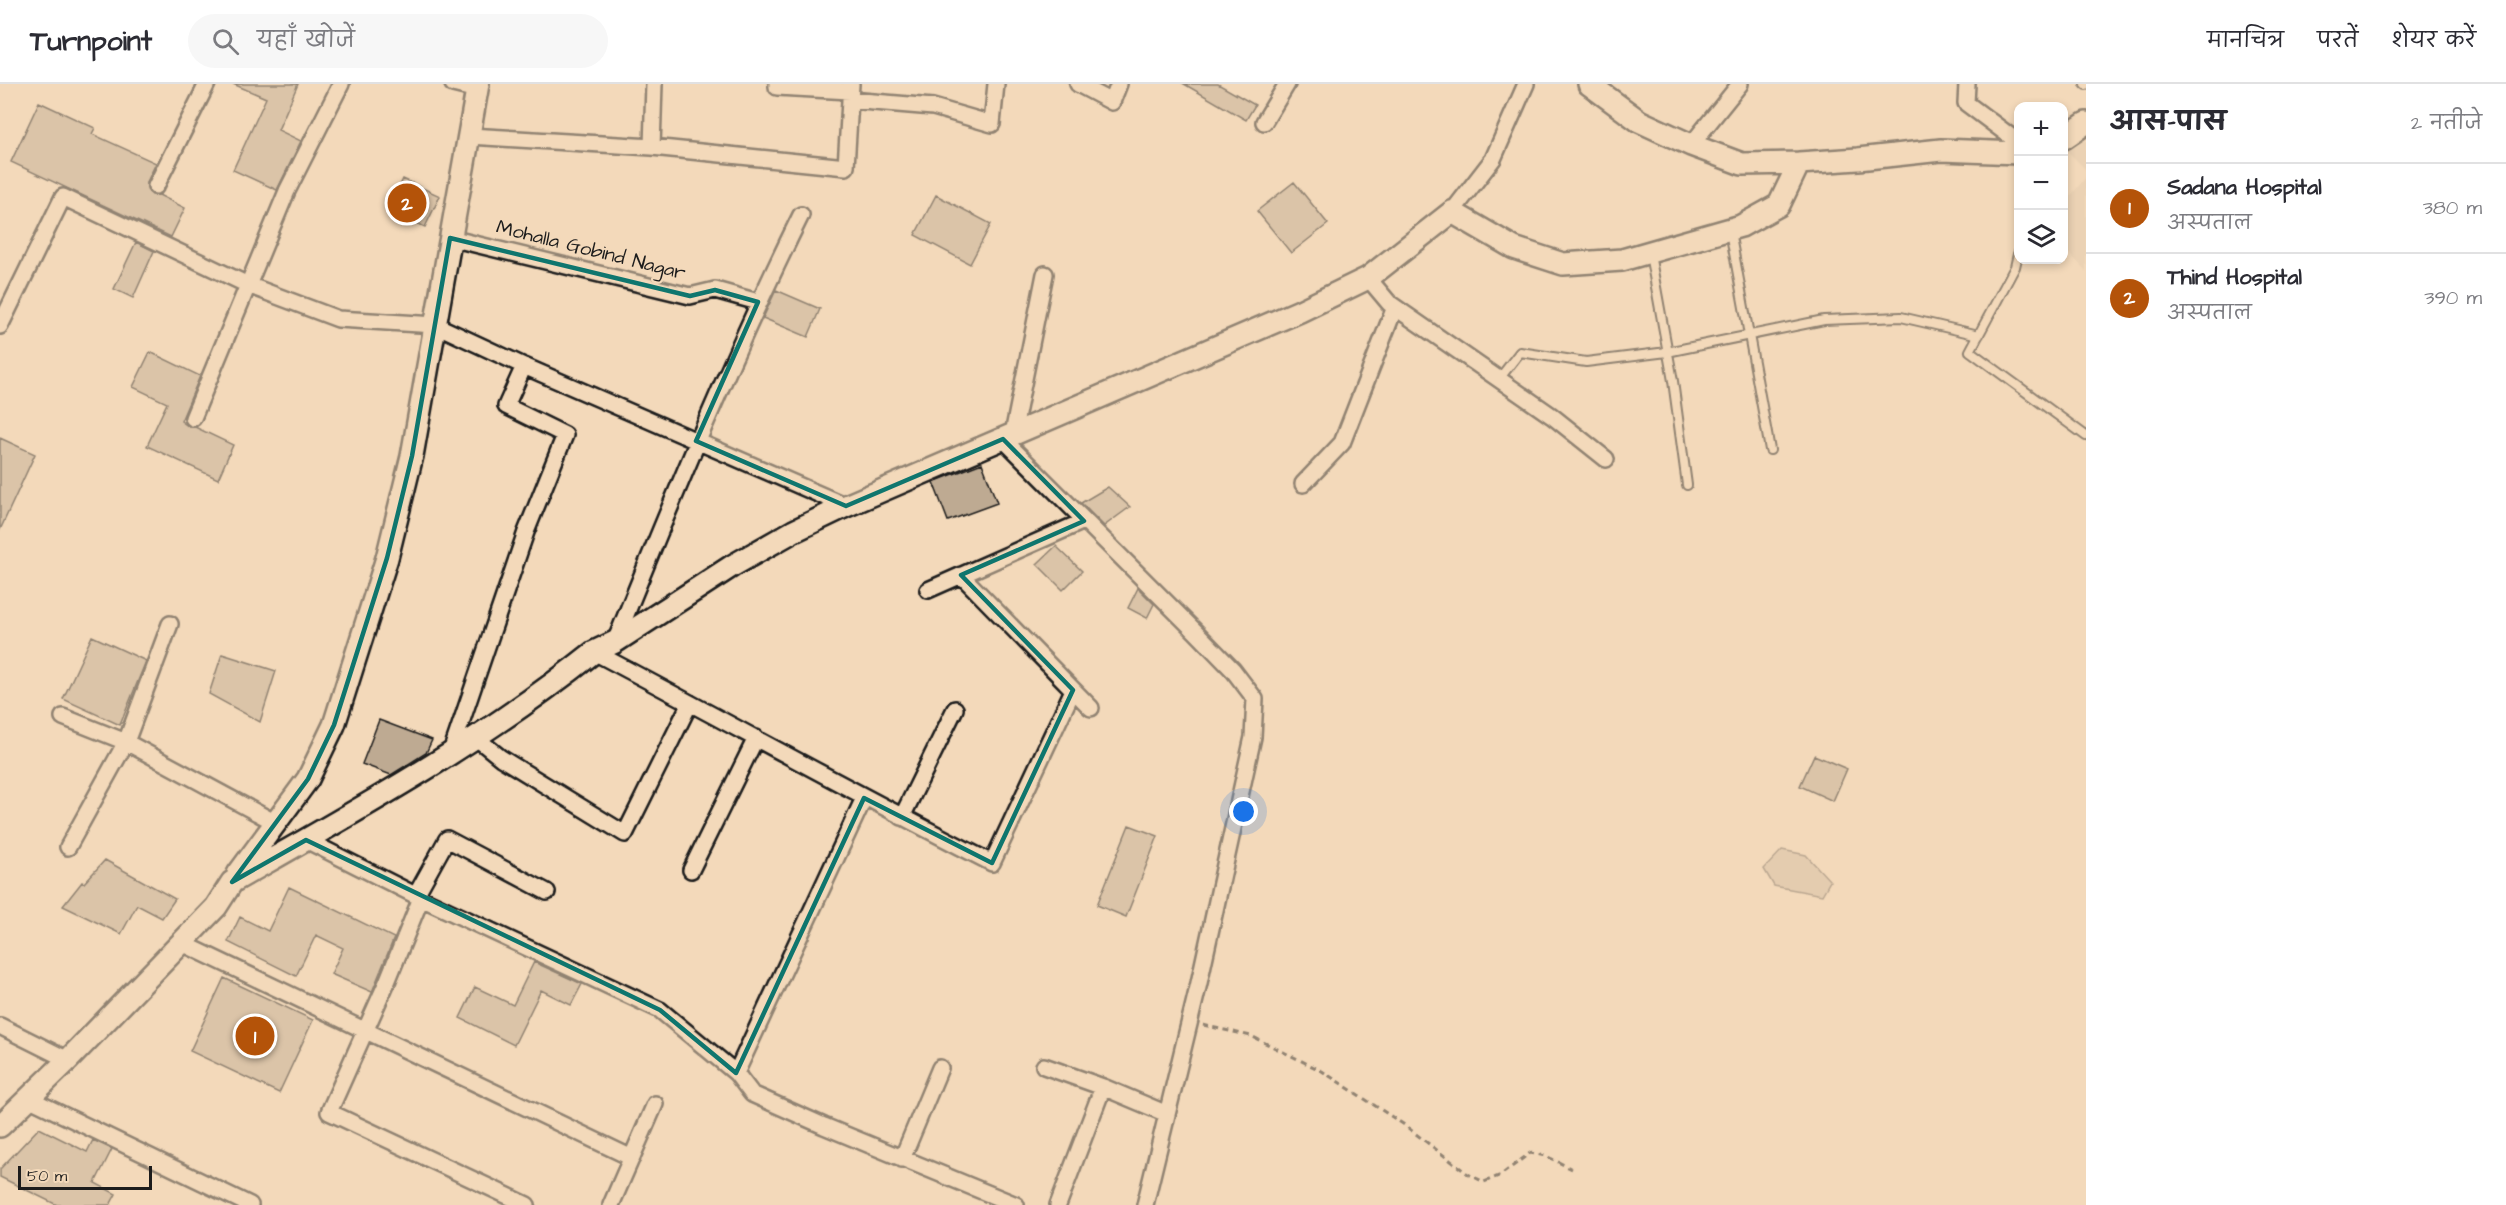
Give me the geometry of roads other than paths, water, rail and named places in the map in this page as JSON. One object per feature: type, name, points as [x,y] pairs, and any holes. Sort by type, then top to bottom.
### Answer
[{"type":"street","points":[[156,186],[207,84]]},
{"type":"street","points":[[193,418],[287,191],[340,84]]},
{"type":"street","points":[[0,1126],[68,1060],[216,908],[232,882],[308,779],[334,725],[389,547],[412,456],[477,87],[453,84]]},
{"type":"street","points":[[652,147],[654,84]]},
{"type":"street","points":[[777,84],[777,87],[851,92],[933,107],[992,124],[996,84]]},
{"type":"street","points":[[1078,84],[1112,102],[1119,84]]},
{"type":"street","points":[[1263,122],[1287,84]]},
{"type":"street","points":[[232,882],[450,756],[514,712],[594,652],[615,642],[732,566],[794,531],[846,506],[1300,311],[1368,278],[1452,212],[1493,159],[1526,84]]},
{"type":"street","points":[[1589,84],[1638,121],[1691,145],[1743,164],[1857,159],[1941,150],[2014,153]]},
{"type":"street","points":[[1691,145],[1740,84]]},
{"type":"street","points":[[1967,84],[1966,103],[2014,138]]},
{"type":"street","points":[[469,136],[652,147],[846,167],[851,92]]},
{"type":"street","points":[[2068,135],[2086,123]]},
{"type":"street","points":[[1452,212],[1514,248],[1563,264],[1622,260],[1741,226],[1779,205],[1799,163]]},
{"type":"street","points":[[0,326],[63,197],[248,285],[338,319],[436,325],[524,366],[846,506]]},
{"type":"street","points":[[615,642],[696,441],[758,302],[801,215]]},
{"type":"street","name":"Mohalla Gobind Nagar","points":[[450,237],[690,296],[715,290],[758,302]]},
{"type":"street","points":[[1008,437],[1046,274]]},
{"type":"street","points":[[1368,278],[1395,307],[1552,416],[1606,459]]},
{"type":"street","points":[[1303,484],[1342,443],[1395,307]]},
{"type":"street","points":[[450,756],[526,532],[565,435],[506,406],[524,366]]},
{"type":"street","points":[[1008,437],[1084,520],[1233,670],[1255,699],[1253,737],[1190,1022],[1145,1205]]},
{"type":"street","points":[[928,590],[1084,520]]},
{"type":"street","points":[[961,575],[1091,708]]},
{"type":"street","points":[[68,848],[126,742],[170,624]]},
{"type":"street","points":[[594,652],[864,798],[992,862],[1073,690]]},
{"type":"street","points":[[476,737],[501,758],[625,834],[690,703]]},
{"type":"street","points":[[902,817],[955,709]]},
{"type":"street","points":[[63,717],[126,742],[276,823]]},
{"type":"street","points":[[691,870],[756,738]]},
{"type":"street","points":[[736,1073],[864,798]]},
{"type":"street","points":[[527,1205],[328,1112],[366,1031],[419,897],[447,839],[548,892]]},
{"type":"street","points":[[306,840],[419,897],[660,1010],[736,1073],[752,1094],[1016,1205]]},
{"type":"street","points":[[182,943],[632,1158]]},
{"type":"street","points":[[0,1026],[68,1060]]},
{"type":"street","points":[[1044,1066],[1103,1087],[1167,1114]]},
{"type":"street","points":[[902,1159],[940,1068]]},
{"type":"street","points":[[1058,1205],[1103,1087]]},
{"type":"street","points":[[28,1098],[250,1205]]},
{"type":"street","points":[[611,1205],[655,1104]]},
{"type":"lane","points":[[1729,229],[1770,450]]},
{"type":"lane","points":[[1650,252],[1688,485]]},
{"type":"lane","points":[[2016,264],[1970,351],[2086,436]]},
{"type":"lane","points":[[1498,379],[1520,352],[1586,362],[1667,352],[1824,320],[1901,317],[1979,335]]},
{"type":"place","name":"Thind Hospital","points":[[407,203]]},
{"type":"place","name":"Sadana Hospital","points":[[255,1036]]}]
